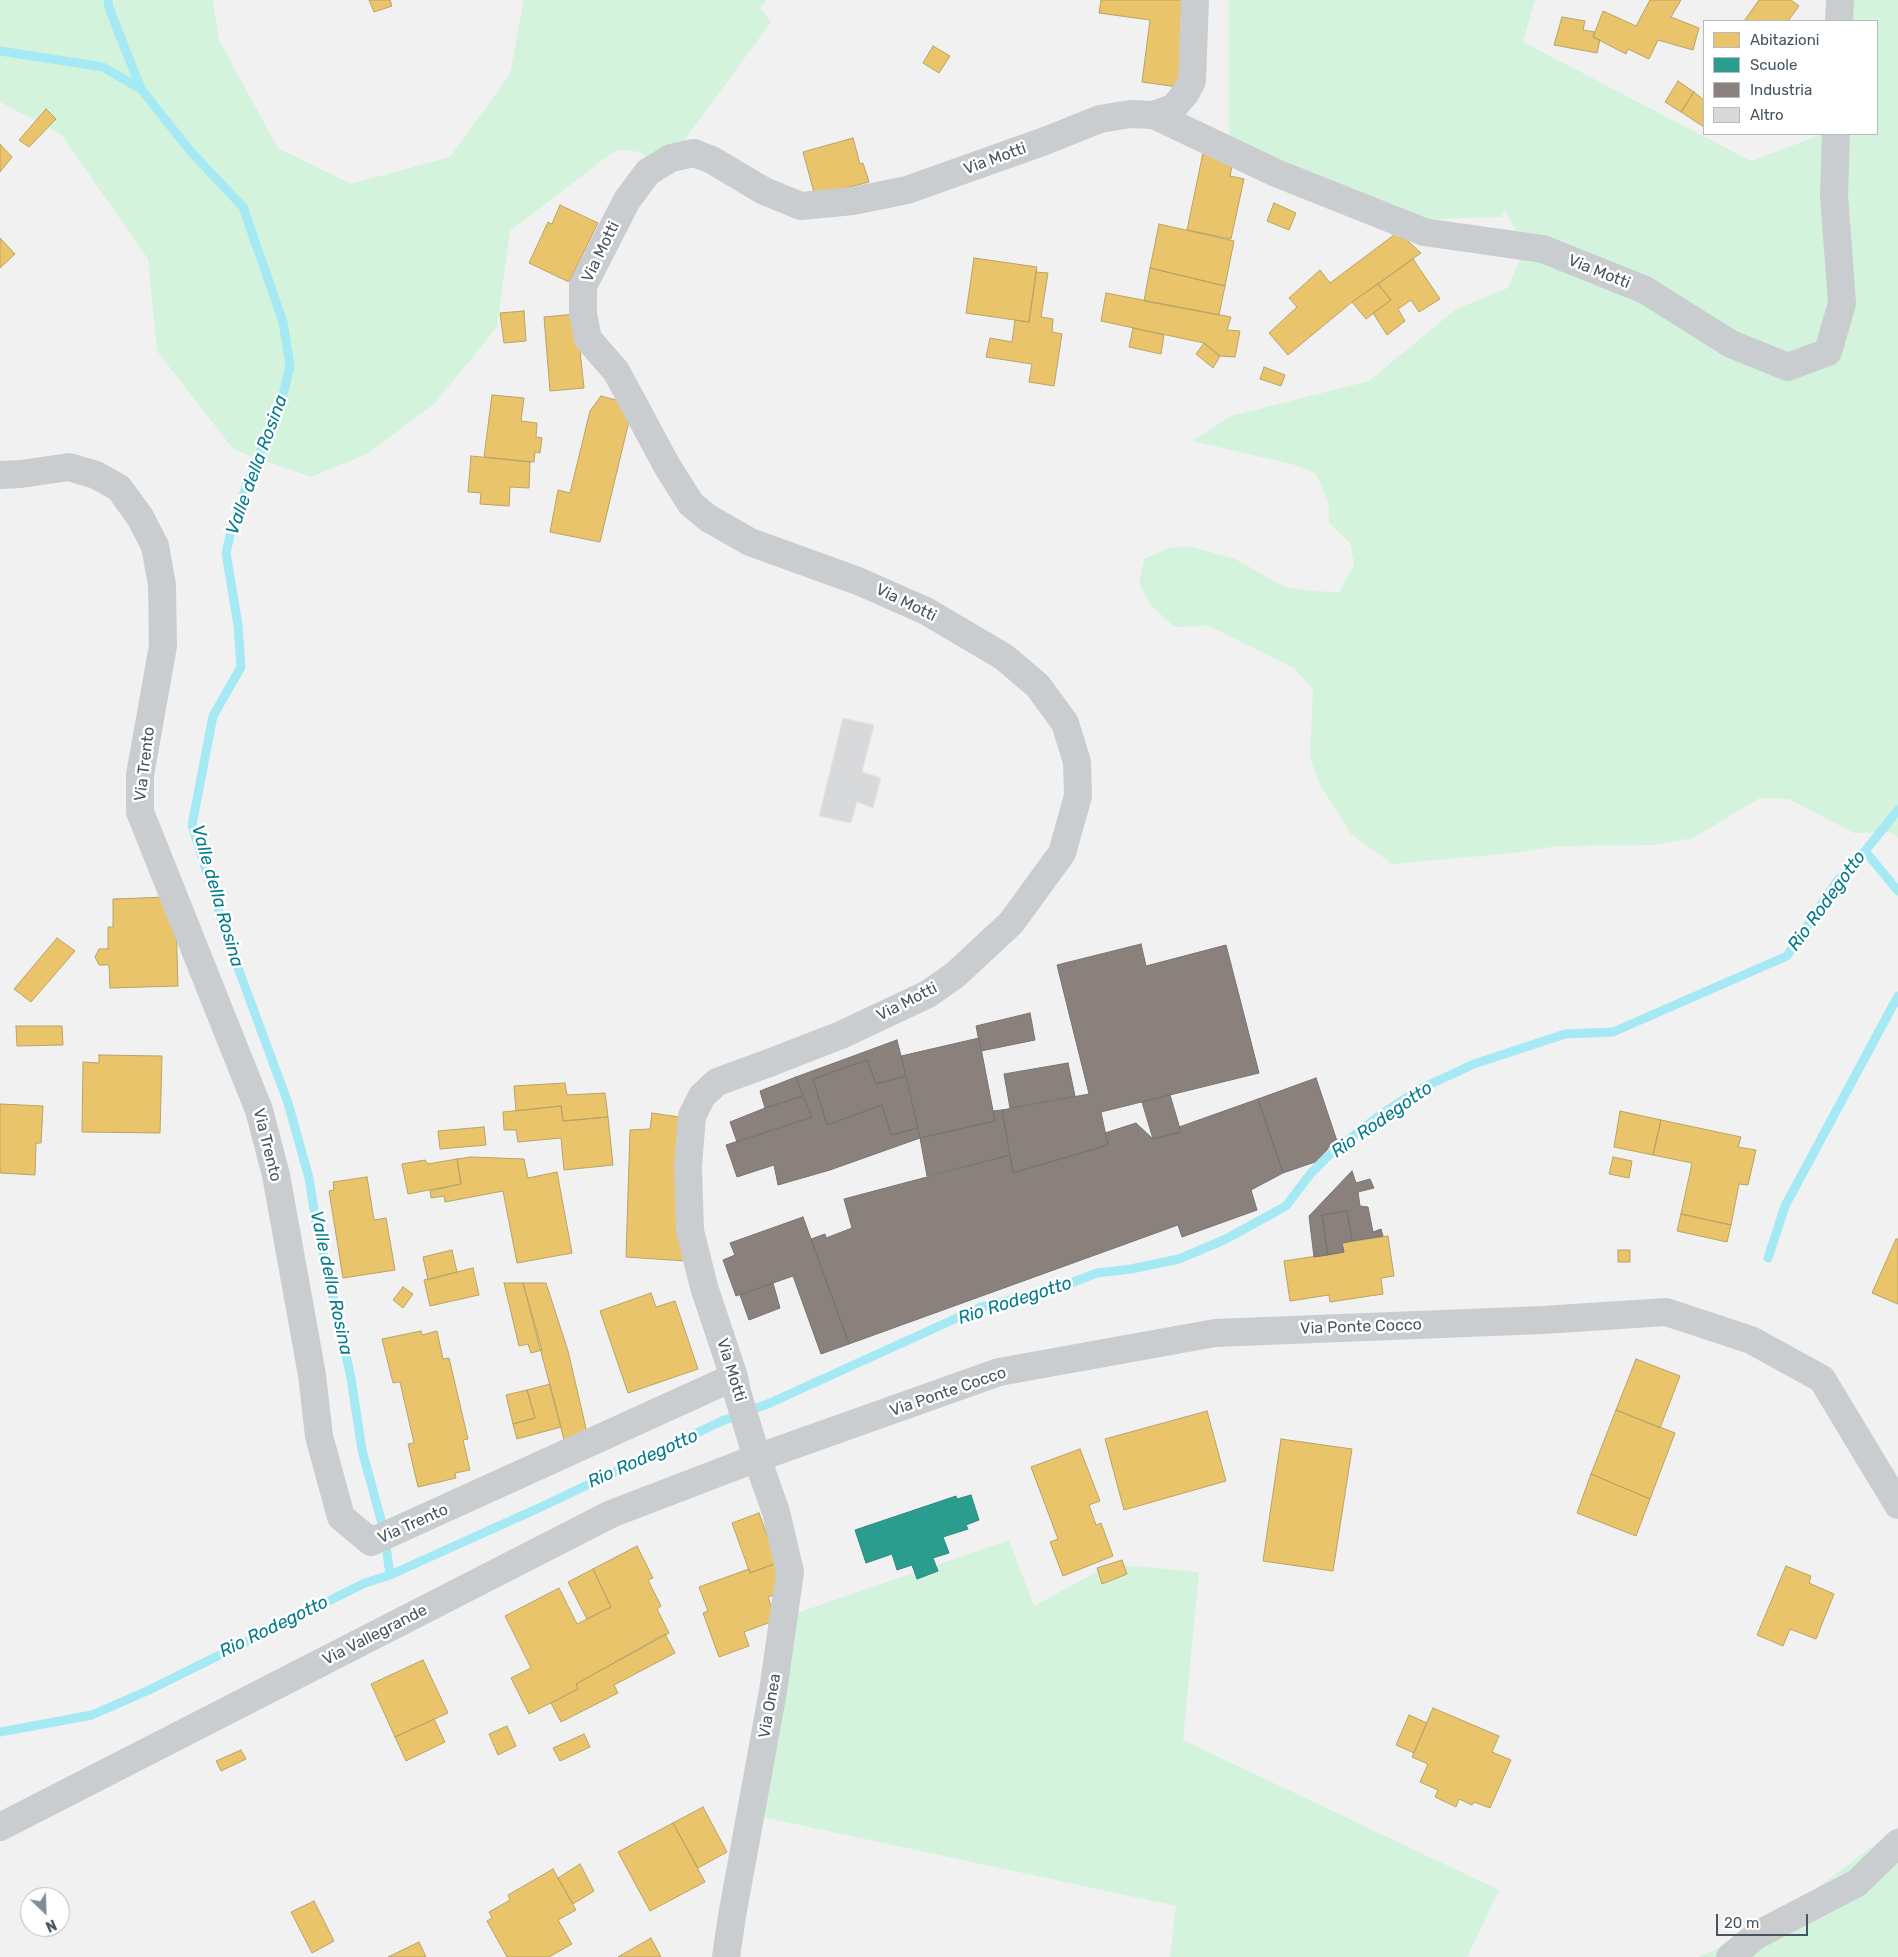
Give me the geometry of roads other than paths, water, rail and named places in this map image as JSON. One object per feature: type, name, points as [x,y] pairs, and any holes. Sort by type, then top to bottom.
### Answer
[{"type":"street","name":"Via Motti","points":[[1154,115],[1172,108],[1185,94],[1192,81],[1195,0]]},
{"type":"street","points":[[1839,20],[1840,0]]},
{"type":"street","name":"Via Motti","points":[[754,1446],[736,1384],[704,1288],[690,1231],[688,1167],[692,1116],[702,1096],[717,1082],[841,1034],[928,994],[956,975],[1011,923],[1062,854],[1078,796],[1077,762],[1064,723],[1038,686],[1004,657],[926,612],[858,581],[750,542],[708,518],[691,504],[667,466],[616,371],[588,339],[583,314],[583,286],[627,200],[648,172],[671,158],[694,153],[712,160],[764,191],[802,206],[853,201],[907,190],[1100,119],[1130,114],[1154,115],[1276,173],[1424,232],[1543,249],[1644,290],[1731,344],[1788,367],[1828,352],[1842,303],[1834,194],[1836,135]]},
{"type":"street","name":"Via Trento","points":[[0,475],[69,467],[96,475],[119,488],[140,517],[155,546],[162,585],[163,646],[140,775],[140,812],[260,1110],[276,1175],[312,1375],[319,1436],[341,1518],[371,1542],[736,1384]]},
{"type":"street","name":"Via Ponte Cocco","points":[[754,1446],[999,1372],[1215,1333],[1543,1320],[1666,1312],[1751,1340],[1822,1379],[1898,1505]]},
{"type":"street","name":"Via Vallegrande","points":[[0,1827],[612,1514],[754,1446]]},
{"type":"street","name":"Via Onea","points":[[726,1957],[773,1691],[790,1572],[776,1512],[754,1446]]},
{"type":"street","points":[[1730,1957],[1757,1935],[1857,1883],[1898,1843]]},
{"type":"waterway","name":"Valle della Rosina","points":[[108,0],[109,8],[141,89],[191,152],[243,207],[283,322],[290,366],[282,399],[247,484],[231,531],[226,553],[238,625],[241,667],[213,716],[192,825],[227,938],[288,1103],[309,1178],[315,1216],[351,1378],[362,1450],[384,1531],[390,1575]]},
{"type":"waterway","points":[[0,51],[103,67],[141,89]]},
{"type":"waterway","name":"Rio Rodegotto","points":[[0,1732],[92,1715],[149,1690],[365,1583],[390,1575],[541,1507],[722,1421],[770,1403],[981,1307],[1058,1288],[1097,1273],[1131,1269],[1179,1259],[1226,1239],[1286,1206],[1311,1173],[1329,1155],[1380,1115],[1420,1089],[1474,1064],[1565,1034],[1613,1032],[1787,956],[1837,881],[1865,851],[1898,810]]},
{"type":"waterway","points":[[1865,851],[1898,891]]},
{"type":"waterway","points":[[1768,1258],[1785,1206],[1898,996]]}]
